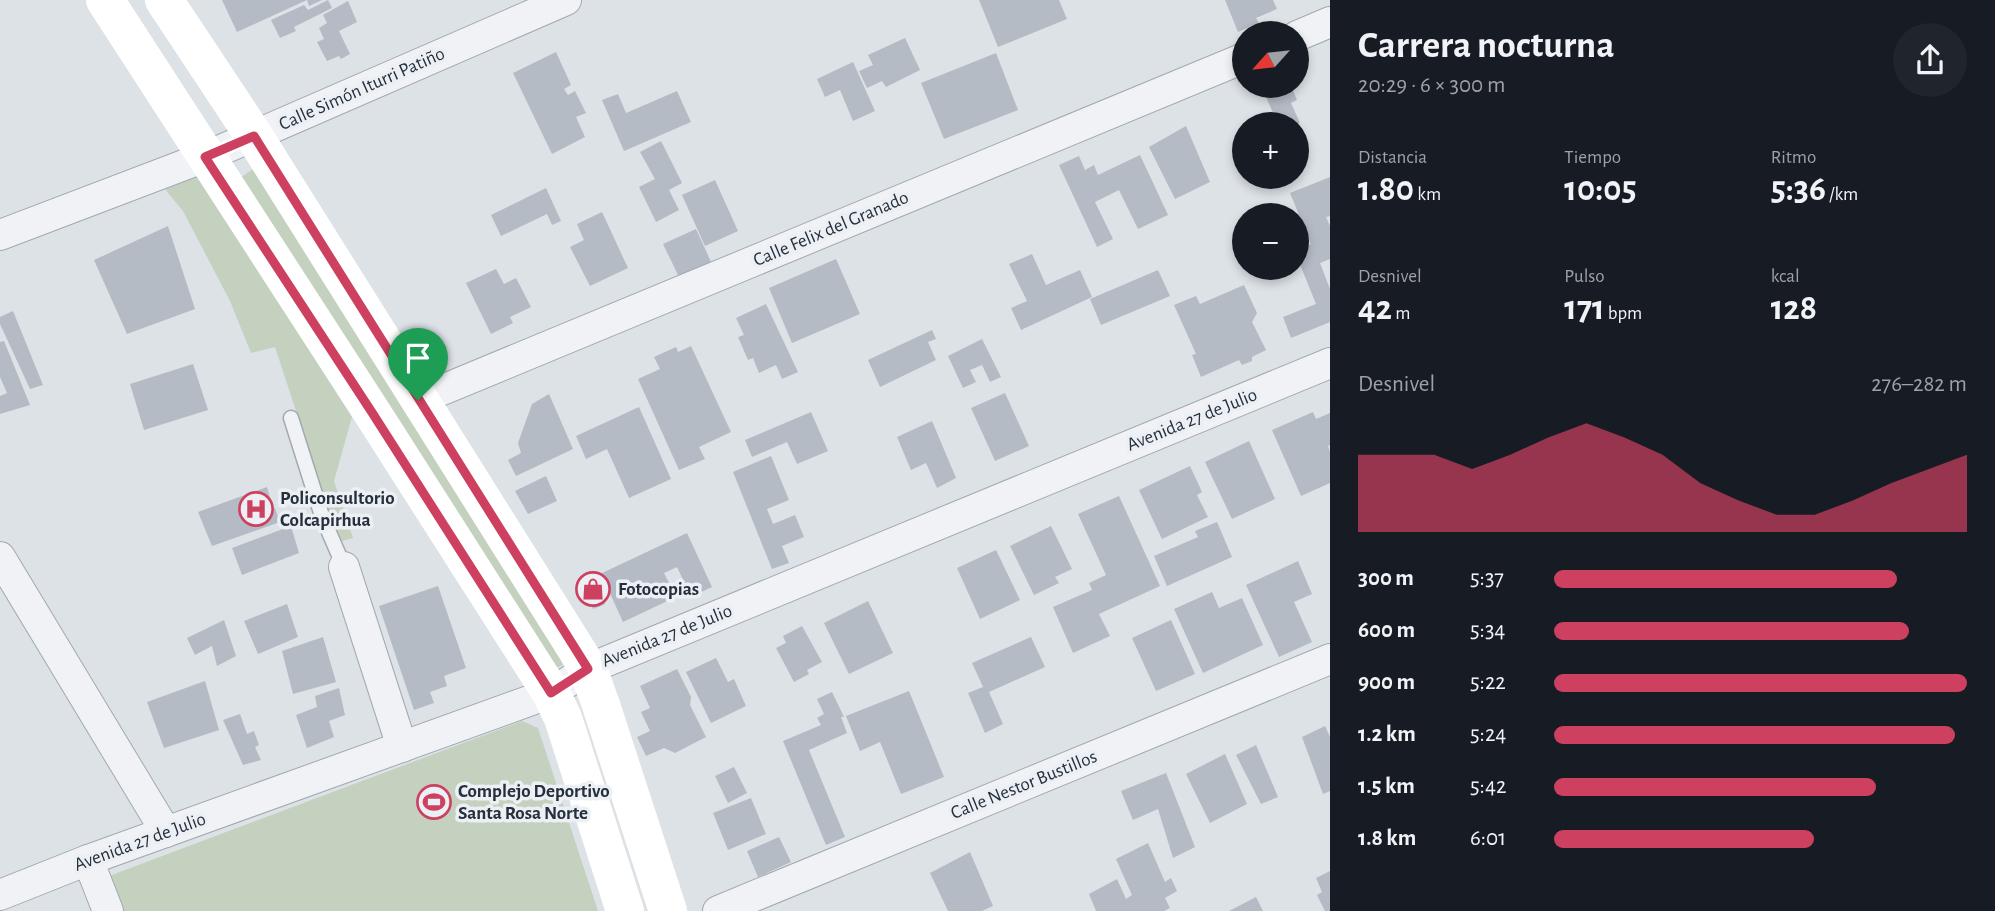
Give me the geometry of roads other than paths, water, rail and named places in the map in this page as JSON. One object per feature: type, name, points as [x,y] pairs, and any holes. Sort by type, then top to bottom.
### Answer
[{"type":"main road","points":[[105,0],[551,693],[563,718],[625,911]]},
{"type":"main road","points":[[164,0],[254,136],[588,669],[668,911]]},
{"type":"street","name":"Calle Simón Iturri Patiño","points":[[0,235],[205,157],[566,0]]},
{"type":"street","points":[[1309,31],[1330,22]]},
{"type":"street","name":"Calle Felix del Granado","points":[[418,400],[1232,63]]},
{"type":"street","name":"Avenida 27 de Julio","points":[[0,895],[88,860],[551,693],[588,669],[1330,363]]},
{"type":"street","points":[[0,557],[166,832]]},
{"type":"street","points":[[344,568],[402,747]]},
{"type":"street","name":"Calle Nestor Bustillos","points":[[718,911],[1330,659]]},
{"type":"street","points":[[88,860],[108,911]]},
{"type":"lane","points":[[291,418],[322,516],[344,568]]},
{"type":"place","name":"Policonsultorio Colcapirhua","points":[[256,509]]},
{"type":"place","name":"Fotocopias","points":[[593,589]]},
{"type":"place","name":"Complejo Deportivo Santa Rosa Norte","points":[[434,802]]}]
